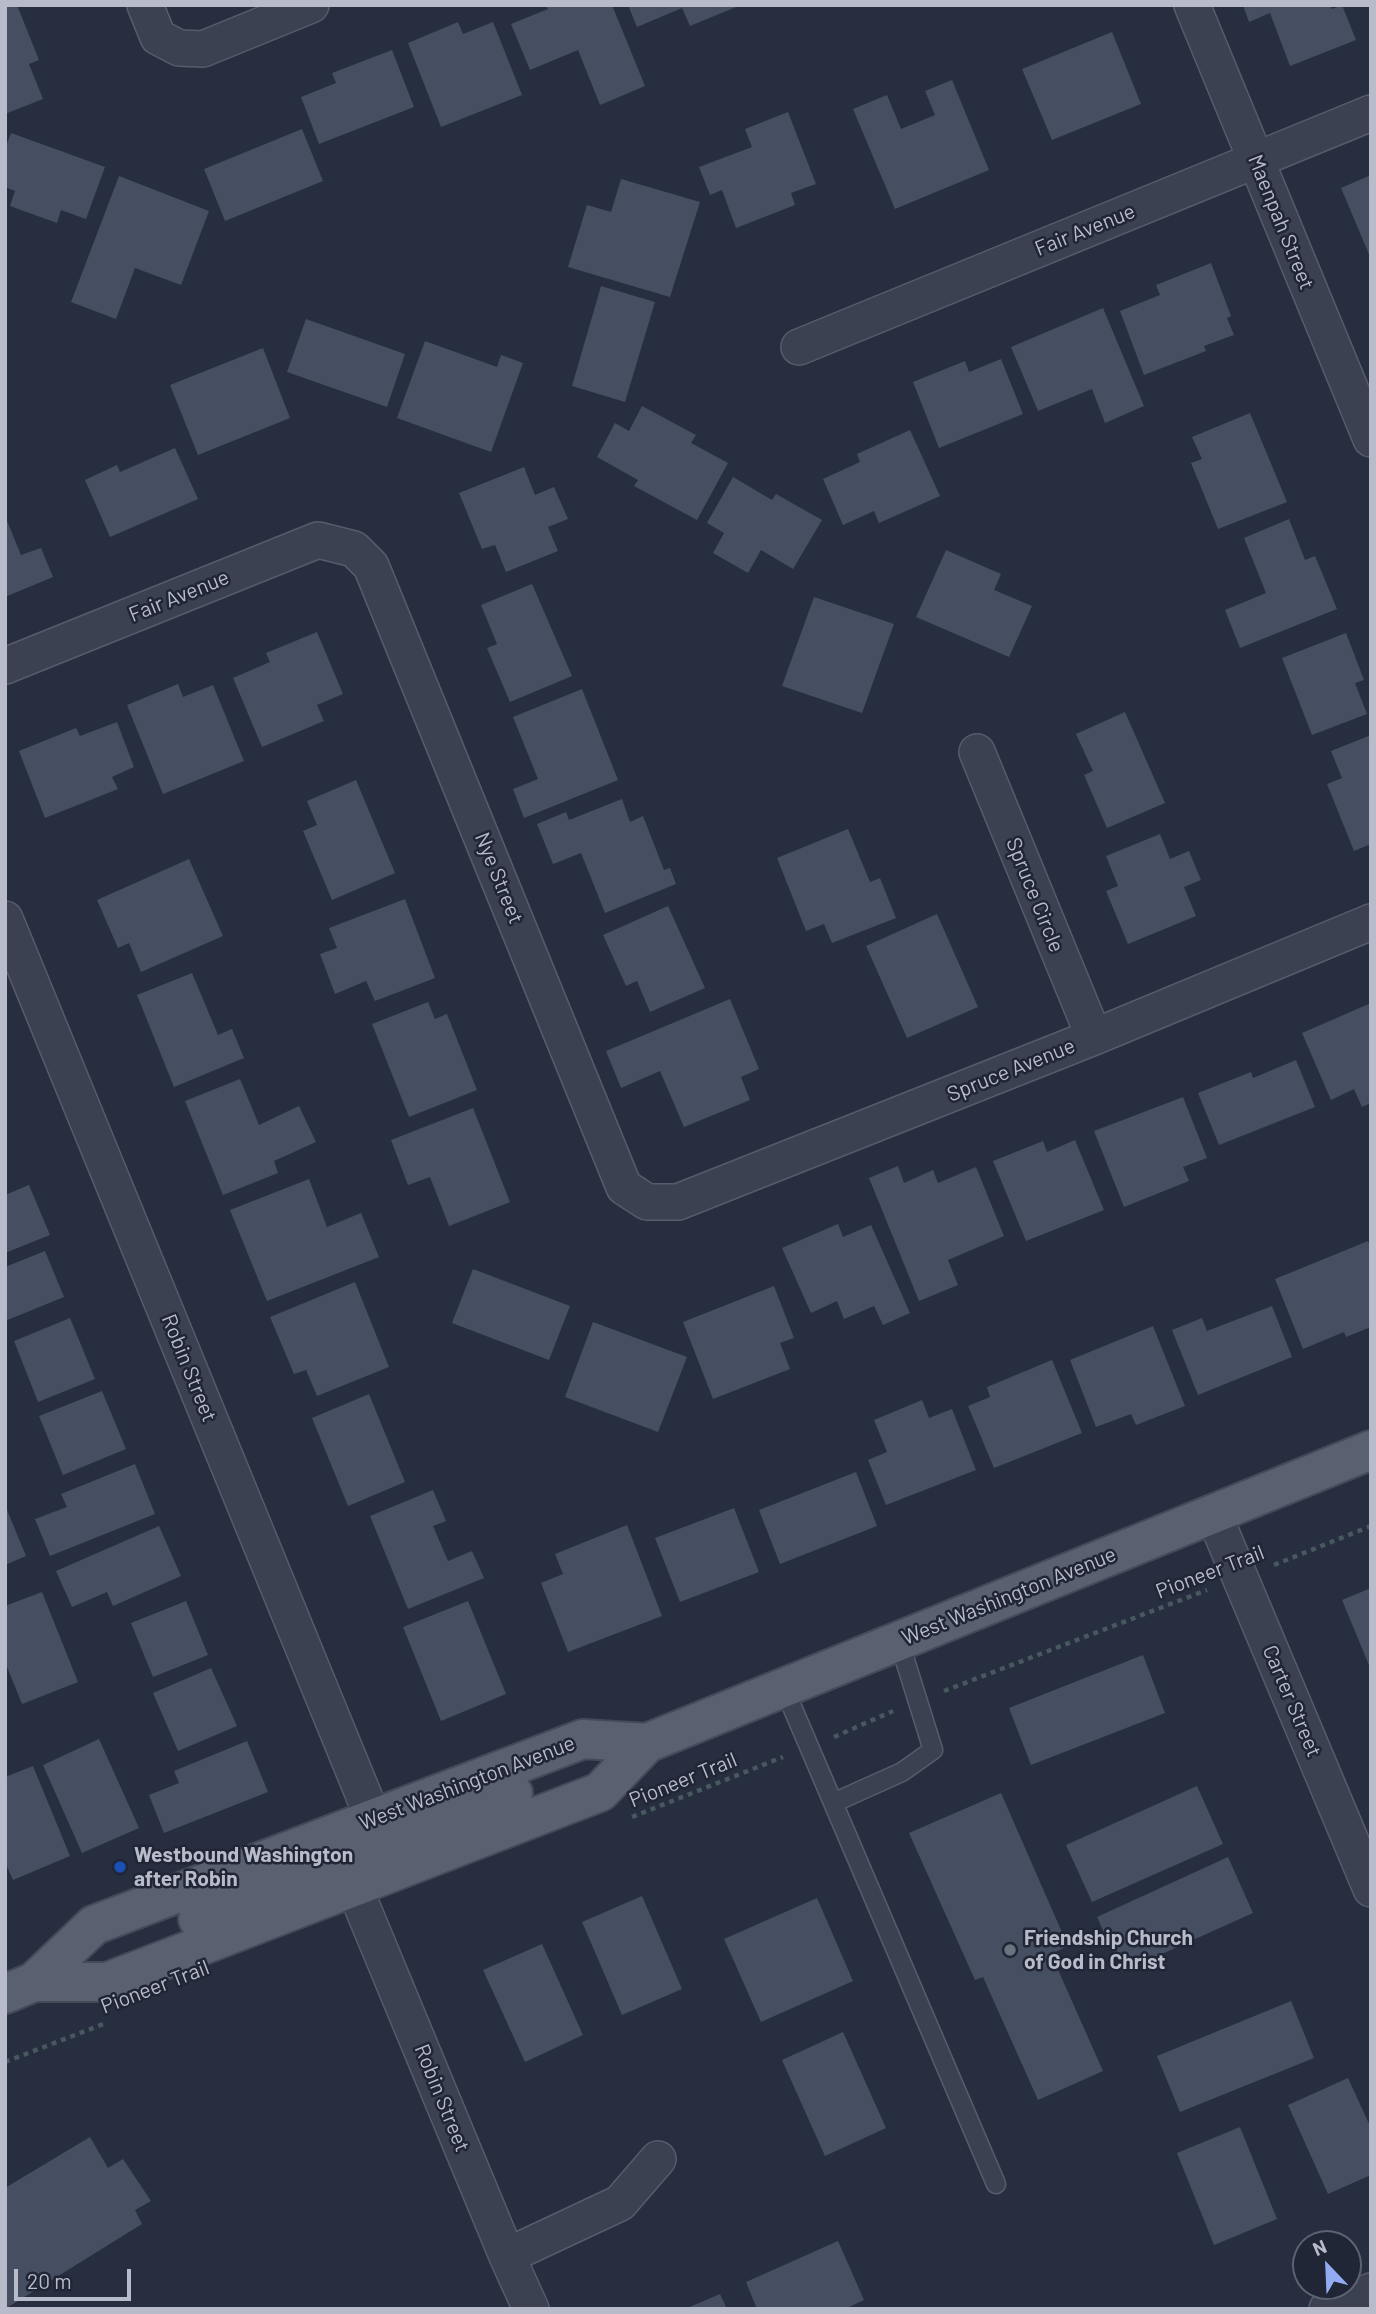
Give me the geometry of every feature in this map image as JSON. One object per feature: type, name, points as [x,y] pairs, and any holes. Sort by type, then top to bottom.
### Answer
[{"type":"main road","name":"West Washington Avenue","points":[[20,1988],[107,1982],[600,1792],[647,1743],[1371,1450]]},
{"type":"main road","name":"West Washington Avenue","points":[[20,1988],[94,1925],[583,1739],[647,1743]]},
{"type":"main road","points":[[354,1887],[365,1862],[382,1848],[537,1783],[583,1739]]},
{"type":"main road","points":[[107,1982],[194,1921],[332,1863],[349,1850],[373,1818]]},
{"type":"street","points":[[145,5],[158,37],[179,48],[204,49],[311,5]]},
{"type":"street","name":"Maenpah Street","points":[[1192,5],[1371,439]]},
{"type":"street","name":"Fair Avenue","points":[[799,347],[1371,113]]},
{"type":"street","name":"Fair Avenue","points":[[5,666],[318,540],[355,549]]},
{"type":"street","name":"Nye Street","points":[[355,549],[371,566],[624,1187],[647,1202]]},
{"type":"street","name":"Spruce Circle","points":[[977,752],[1094,1037]]},
{"type":"street","name":"Robin Street","points":[[5,919],[373,1818]]},
{"type":"street","name":"Spruce Avenue","points":[[647,1202],[678,1202],[1094,1037],[1371,922]]},
{"type":"street","name":"Carter Street","points":[[1213,1513],[1371,1889]]},
{"type":"street","name":"Robin Street","points":[[354,1887],[506,2256],[531,2309]]},
{"type":"street","points":[[506,2256],[620,2203],[658,2159]]},
{"type":"street","points":[[1327,2309],[1371,2291]]},
{"type":"lane","points":[[833,1803],[902,1772],[933,1750],[899,1641]]},
{"type":"lane","points":[[784,1688],[996,2184]]},
{"type":"path","name":"Pioneer Trail","points":[[631,1818],[918,1701],[1371,1526]]},
{"type":"path","name":"Pioneer Trail","points":[[5,2062],[118,2018]]},
{"type":"building","points":[[17,5],[39,60],[29,64],[43,99],[5,114],[5,8]]},
{"type":"building","points":[[546,5],[612,5],[645,86],[600,105],[578,50],[530,70],[511,24],[548,9]]},
{"type":"building","points":[[628,5],[741,5],[690,26],[682,8],[637,27]]},
{"type":"building","points":[[1243,5],[1330,5],[1332,9],[1342,5],[1356,40],[1290,66],[1270,13],[1249,22]]},
{"type":"building","points":[[458,22],[463,34],[493,22],[522,95],[441,127],[408,43]]},
{"type":"building","points":[[1112,32],[1141,104],[1052,140],[1022,69]]},
{"type":"building","points":[[392,50],[414,107],[319,144],[301,97],[336,83],[332,73]]},
{"type":"building","points":[[952,80],[989,170],[895,209],[853,109],[887,95],[901,129],[935,115],[925,91]]},
{"type":"building","points":[[788,112],[816,184],[791,193],[795,205],[736,228],[722,190],[710,195],[699,167],[752,147],[745,129]]},
{"type":"building","points":[[302,129],[323,181],[225,221],[204,169]]},
{"type":"building","points":[[11,133],[105,167],[86,219],[61,210],[57,223],[10,206],[15,191],[5,187],[5,149]]},
{"type":"building","points":[[1371,175],[1371,259],[1341,188]]},
{"type":"building","points":[[119,176],[209,211],[181,285],[135,268],[116,319],[71,302]]},
{"type":"building","points":[[621,179],[700,202],[670,297],[568,267],[587,205],[611,212]]},
{"type":"building","points":[[1211,263],[1231,316],[1227,318],[1234,335],[1204,346],[1206,351],[1144,375],[1120,311],[1160,295],[1156,285]]},
{"type":"building","points":[[601,286],[655,302],[625,402],[572,386]]},
{"type":"building","points":[[1103,308],[1144,406],[1105,423],[1092,389],[1038,411],[1011,347]]},
{"type":"building","points":[[306,319],[405,354],[387,407],[287,372]]},
{"type":"building","points":[[425,341],[497,367],[501,355],[523,363],[491,452],[397,418]]},
{"type":"building","points":[[263,348],[290,418],[198,455],[170,385]]},
{"type":"building","points":[[1001,359],[1023,414],[939,448],[913,382],[965,361],[969,372]]},
{"type":"building","points":[[642,406],[696,435],[691,443],[728,463],[697,520],[634,486],[638,480],[597,457],[615,423],[629,431]]},
{"type":"building","points":[[1250,413],[1287,502],[1218,529],[1191,463],[1202,459],[1192,437]]},
{"type":"building","points":[[910,430],[940,496],[879,523],[874,511],[843,525],[823,479],[860,462],[857,454]]},
{"type":"building","points":[[175,448],[198,499],[110,537],[85,480],[117,465],[120,472]]},
{"type":"building","points":[[524,467],[535,495],[554,487],[568,519],[548,527],[558,551],[506,572],[495,545],[482,549],[459,493]]},
{"type":"building","points":[[733,477],[772,500],[776,494],[822,520],[793,569],[761,550],[748,573],[713,553],[724,533],[707,523]]},
{"type":"building","points":[[5,516],[21,555],[41,548],[53,577],[5,597]]},
{"type":"building","points":[[1289,519],[1305,560],[1315,556],[1337,609],[1240,648],[1225,610],[1266,593],[1244,538]]},
{"type":"building","points":[[946,550],[1001,574],[994,590],[1032,606],[1009,657],[916,617]]},
{"type":"building","points":[[532,584],[572,676],[510,702],[487,648],[497,644],[481,605]]},
{"type":"building","points":[[814,597],[894,624],[862,713],[782,686]]},
{"type":"building","points":[[317,632],[343,694],[317,705],[324,721],[262,747],[233,678],[270,662],[266,653]]},
{"type":"building","points":[[1346,633],[1364,680],[1355,683],[1367,714],[1312,735],[1282,658]]},
{"type":"building","points":[[178,684],[183,697],[213,685],[244,761],[163,794],[127,705]]},
{"type":"building","points":[[582,689],[618,780],[524,818],[513,789],[538,779],[513,717]]},
{"type":"building","points":[[1125,712],[1165,803],[1107,828],[1084,775],[1093,771],[1076,734]]},
{"type":"building","points":[[117,722],[134,767],[112,777],[118,789],[45,818],[19,751],[76,728],[80,736]]},
{"type":"building","points":[[1371,735],[1371,844],[1354,851],[1327,784],[1342,778],[1331,751]]},
{"type":"building","points":[[356,780],[395,873],[332,900],[303,831],[317,825],[307,801]]},
{"type":"building","points":[[622,799],[630,822],[643,816],[664,870],[670,868],[676,884],[605,913],[581,853],[553,864],[537,824],[566,812],[569,820]]},
{"type":"building","points":[[848,829],[870,882],[880,878],[896,918],[832,943],[824,924],[806,931],[777,858]]},
{"type":"building","points":[[1160,834],[1170,859],[1189,851],[1201,880],[1184,887],[1196,916],[1128,944],[1106,891],[1118,886],[1106,856]]},
{"type":"building","points":[[189,859],[223,936],[141,972],[129,943],[118,948],[97,900]]},
{"type":"building","points":[[405,899],[435,978],[375,1001],[366,981],[335,994],[320,954],[337,948],[329,928]]},
{"type":"building","points":[[668,906],[705,988],[650,1012],[637,981],[626,986],[603,935]]},
{"type":"building","points":[[937,914],[978,1007],[907,1038],[866,946]]},
{"type":"building","points":[[192,973],[218,1035],[232,1029],[244,1058],[174,1087],[137,995]]},
{"type":"building","points":[[730,999],[759,1069],[741,1077],[750,1100],[684,1127],[660,1071],[621,1088],[606,1051]]},
{"type":"building","points":[[428,1002],[435,1019],[447,1014],[477,1090],[409,1117],[372,1024]]},
{"type":"building","points":[[1371,1003],[1371,1103],[1362,1107],[1354,1089],[1331,1100],[1302,1033]]},
{"type":"building","points":[[1296,1060],[1315,1107],[1219,1145],[1198,1093],[1251,1072],[1253,1078]]},
{"type":"building","points":[[240,1079],[259,1125],[299,1106],[316,1142],[274,1161],[278,1173],[223,1195],[185,1101]]},
{"type":"building","points":[[1183,1097],[1207,1158],[1183,1167],[1189,1181],[1124,1207],[1094,1131]]},
{"type":"building","points":[[473,1108],[510,1202],[449,1226],[430,1177],[408,1185],[391,1140]]},
{"type":"building","points":[[1075,1140],[1104,1210],[1026,1241],[993,1161],[1043,1141],[1047,1152]]},
{"type":"building","points":[[898,1166],[904,1183],[933,1170],[938,1183],[976,1167],[1004,1236],[948,1260],[958,1285],[919,1301],[869,1178]]},
{"type":"building","points":[[309,1179],[327,1227],[361,1213],[379,1257],[267,1301],[230,1210]]},
{"type":"building","points":[[29,1185],[50,1235],[5,1253],[5,1195]]},
{"type":"building","points":[[838,1224],[843,1237],[871,1225],[910,1313],[883,1325],[874,1306],[844,1319],[837,1301],[811,1313],[782,1248]]},
{"type":"building","points":[[1368,1241],[1371,1248],[1371,1327],[1346,1337],[1344,1332],[1303,1349],[1275,1279]]},
{"type":"building","points":[[45,1251],[64,1297],[5,1321],[5,1267]]},
{"type":"building","points":[[473,1269],[570,1306],[549,1360],[452,1323]]},
{"type":"building","points":[[355,1282],[389,1367],[317,1396],[306,1370],[294,1374],[270,1317]]},
{"type":"building","points":[[774,1286],[794,1338],[780,1343],[790,1369],[713,1399],[683,1322]]},
{"type":"building","points":[[1272,1306],[1292,1357],[1198,1395],[1172,1330],[1202,1318],[1207,1331]]},
{"type":"building","points":[[70,1318],[95,1379],[38,1402],[14,1341]]},
{"type":"building","points":[[593,1322],[687,1357],[658,1432],[565,1397]]},
{"type":"building","points":[[1153,1326],[1185,1406],[1136,1425],[1131,1414],[1096,1427],[1070,1360]]},
{"type":"building","points":[[1052,1360],[1082,1433],[994,1468],[968,1406],[990,1397],[987,1387]]},
{"type":"building","points":[[102,1391],[126,1449],[63,1475],[39,1416]]},
{"type":"building","points":[[369,1394],[405,1482],[348,1506],[312,1418]]},
{"type":"building","points":[[922,1400],[929,1418],[952,1409],[976,1470],[886,1505],[868,1460],[887,1452],[874,1420]]},
{"type":"building","points":[[135,1464],[155,1514],[50,1556],[35,1519],[67,1507],[61,1494]]},
{"type":"building","points":[[856,1472],[877,1526],[780,1564],[759,1510]]},
{"type":"building","points":[[433,1490],[446,1521],[433,1526],[448,1561],[472,1551],[484,1578],[408,1609],[370,1516]]},
{"type":"building","points":[[5,1505],[26,1556],[5,1565]]},
{"type":"building","points":[[734,1508],[759,1572],[680,1602],[655,1538]]},
{"type":"building","points":[[627,1525],[662,1616],[568,1652],[541,1583],[563,1574],[555,1554]]},
{"type":"building","points":[[159,1526],[181,1576],[113,1606],[107,1592],[72,1607],[56,1571]]},
{"type":"building","points":[[1371,1588],[1371,1670],[1342,1600]]},
{"type":"building","points":[[42,1592],[78,1682],[22,1704],[5,1662],[5,1606]]},
{"type":"building","points":[[186,1601],[208,1655],[153,1677],[131,1623]]},
{"type":"building","points":[[468,1601],[506,1694],[441,1721],[403,1627]]},
{"type":"building","points":[[1143,1655],[1165,1713],[1031,1765],[1009,1708]]},
{"type":"building","points":[[211,1668],[237,1726],[178,1751],[153,1693]]},
{"type":"building","points":[[99,1739],[139,1828],[82,1853],[43,1765]]},
{"type":"building","points":[[247,1741],[268,1792],[164,1833],[149,1795],[179,1783],[174,1771]]},
{"type":"building","points":[[33,1766],[70,1856],[13,1880],[5,1862],[5,1777]]},
{"type":"building","points":[[1197,1786],[1223,1844],[1092,1902],[1066,1845]]},
{"type":"building","name":"Friendship Church of God in Christ","points":[[1001,1793],[1068,1946],[1051,1954],[1103,2071],[1038,2100],[983,1977],[975,1980],[909,1833]]},
{"type":"building","points":[[1228,1857],[1253,1913],[1122,1972],[1097,1917]]},
{"type":"building","points":[[642,1896],[682,1989],[622,2015],[582,1922]]},
{"type":"building","points":[[817,1898],[853,1981],[761,2022],[724,1939]]},
{"type":"building","points":[[542,1944],[583,2035],[525,2062],[483,1970]]},
{"type":"building","points":[[1291,2001],[1314,2058],[1180,2112],[1157,2056]]},
{"type":"building","points":[[843,2032],[886,2128],[825,2156],[782,2060]]},
{"type":"building","points":[[1348,2078],[1371,2128],[1371,2175],[1328,2194],[1288,2105]]},
{"type":"building","points":[[1240,2127],[1277,2219],[1214,2245],[1177,2153]]},
{"type":"building","points":[[90,2137],[108,2168],[123,2159],[151,2201],[135,2210],[142,2224],[5,2309],[5,2188]]},
{"type":"building","points":[[838,2241],[864,2300],[845,2309],[757,2309],[746,2282]]},
{"type":"building","points":[[720,2294],[727,2309],[685,2309]]},
{"type":"place","name":"Westbound Washington after Robin","points":[[120,1867]]},
{"type":"place","name":"Friendship Church of God in Christ","points":[[1010,1950]]}]
